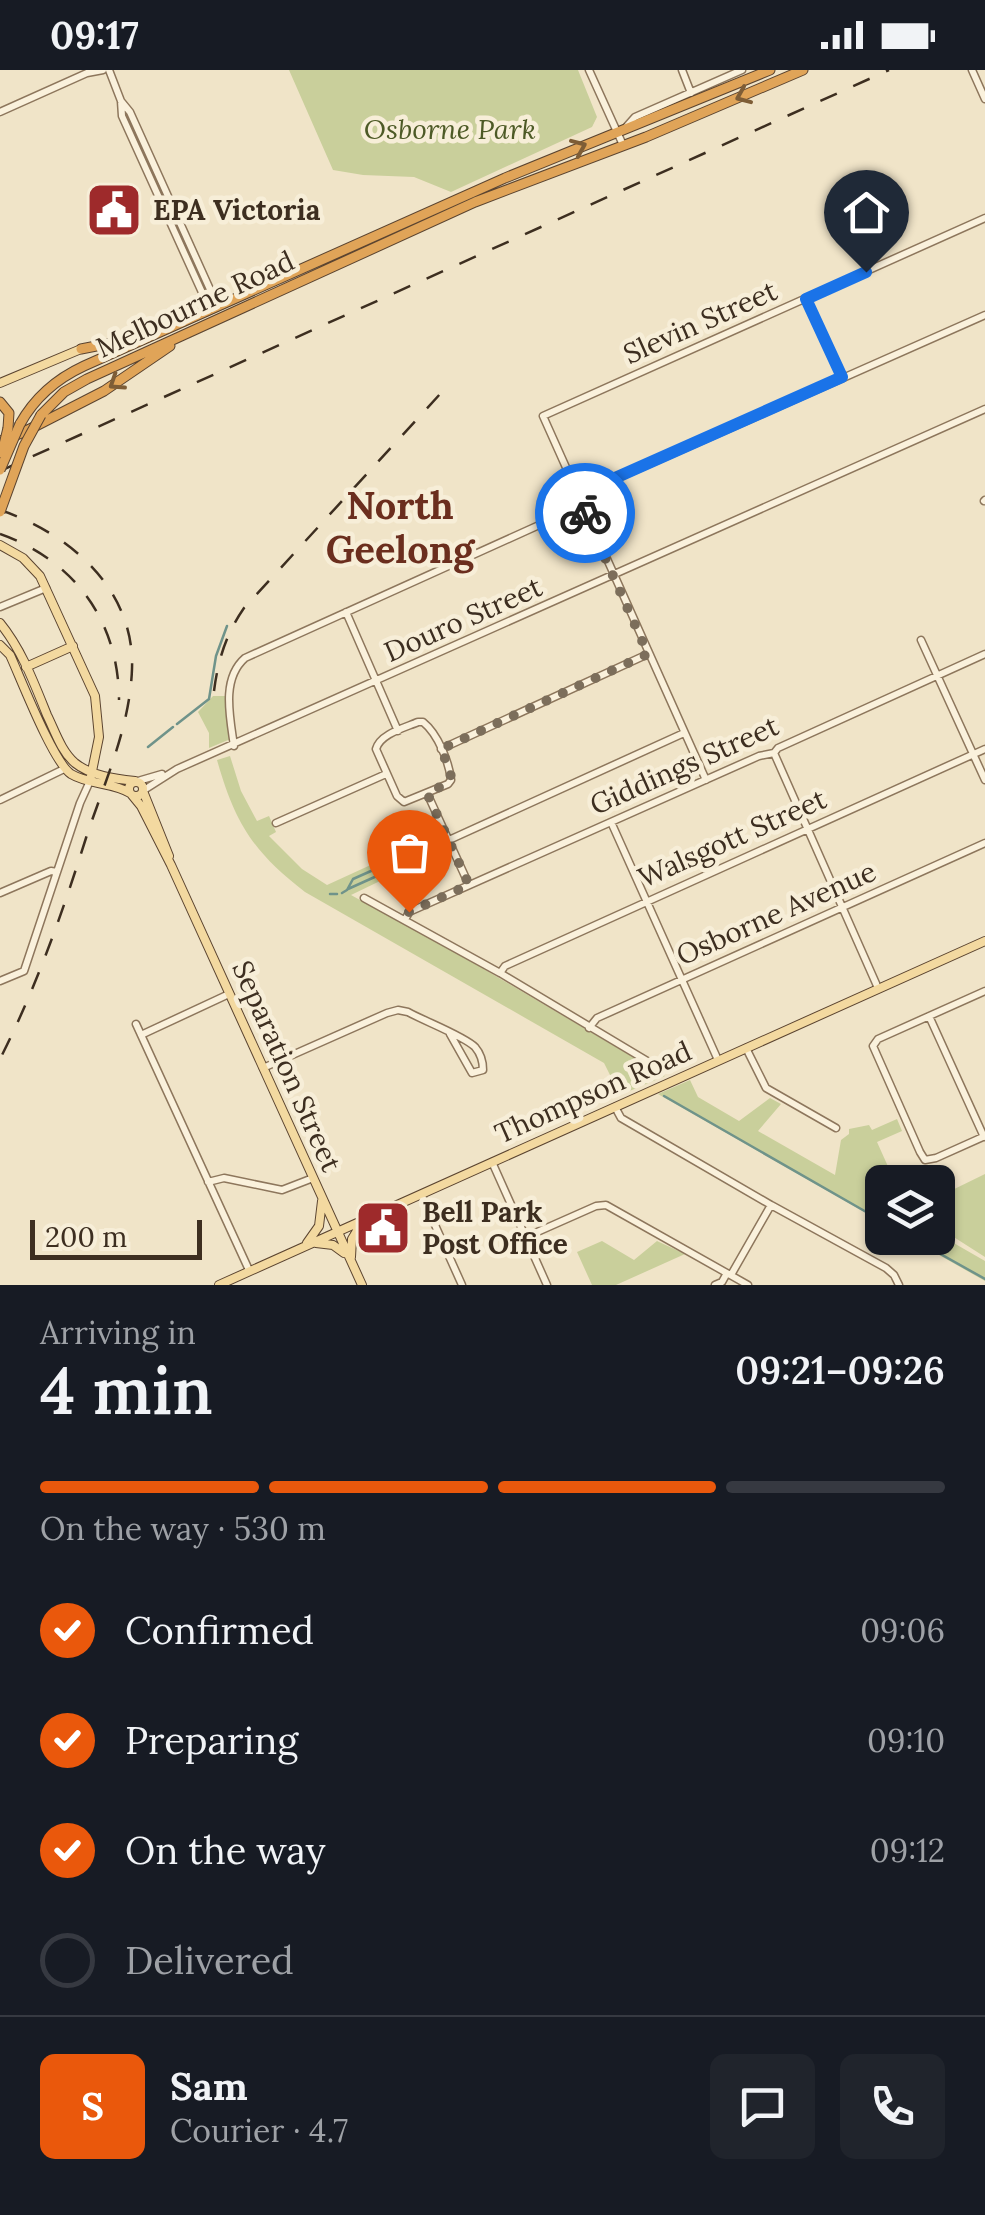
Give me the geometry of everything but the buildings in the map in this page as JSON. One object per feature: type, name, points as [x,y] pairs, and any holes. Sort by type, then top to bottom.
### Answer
[{"type":"highway","name":"Melbourne Road","points":[[0,470],[35,401],[62,378],[504,178],[768,70],[772,76],[789,70]]},
{"type":"highway","name":"Melbourne Road","points":[[1,507],[29,435],[41,415],[74,386],[485,198],[803,70]]},
{"type":"highway","points":[[212,308],[217,319]]},
{"type":"highway","points":[[0,442],[104,391],[197,329]]},
{"type":"highway","points":[[81,349],[156,334]]},
{"type":"highway","points":[[0,402],[9,413],[0,461]]},
{"type":"main road","points":[[0,382],[81,349]]},
{"type":"main road","points":[[0,545],[31,564],[46,588],[96,698],[98,738],[91,777]]},
{"type":"main road","points":[[0,623],[12,639],[22,668],[53,752],[64,769],[76,776],[91,777],[136,781],[144,791],[139,796],[91,777],[72,761],[22,668],[0,645]]},
{"type":"main road","points":[[22,668],[73,646]]},
{"type":"main road","points":[[64,769],[72,761]]},
{"type":"main road","points":[[131,794],[130,784],[136,781]]},
{"type":"main road","name":"Separation Street","points":[[144,791],[172,865]]},
{"type":"main road","name":"Separation Street","points":[[131,794],[142,806],[172,865],[362,1285]]},
{"type":"main road","name":"Thompson Road","points":[[219,1285],[982,944]]},
{"type":"main road","points":[[322,1198],[318,1227],[307,1245],[336,1246],[351,1262]]},
{"type":"main road","points":[[351,1262],[351,1241],[364,1220]]},
{"type":"street","points":[[0,112],[88,72],[106,70],[130,112],[212,296],[212,308]]},
{"type":"street","points":[[590,70],[622,129],[623,145]]},
{"type":"street","points":[[682,70],[691,93]]},
{"type":"street","points":[[622,129],[635,117],[742,70]]},
{"type":"street","points":[[972,70],[985,99]]},
{"type":"street","name":"Slevin Street","points":[[580,497],[543,416],[985,218]]},
{"type":"street","points":[[806,299],[842,377]]},
{"type":"street","points":[[234,746],[229,698],[234,672],[248,656],[548,522],[588,490],[985,314]]},
{"type":"street","name":"Douro Street","points":[[136,781],[234,746],[985,410]]},
{"type":"street","points":[[580,497],[706,780]]},
{"type":"street","points":[[3,606],[46,588]]},
{"type":"street","points":[[346,612],[398,731]]},
{"type":"street","points":[[921,640],[985,780]]},
{"type":"street","points":[[441,749],[648,654]]},
{"type":"street","name":"Giddings Street","points":[[405,920],[409,912],[759,756],[774,753],[985,654]]},
{"type":"street","points":[[423,722],[441,749],[452,775],[448,784],[410,801],[400,800],[376,745],[423,722]]},
{"type":"street","points":[[449,840],[684,733]]},
{"type":"street","name":"Walsgott Street","points":[[500,973],[505,966],[985,749]]},
{"type":"street","points":[[774,753],[878,988]]},
{"type":"street","points":[[0,800],[64,769]]},
{"type":"street","name":"Douro Street","points":[[144,791],[177,769]]},
{"type":"street","points":[[276,823],[386,774]]},
{"type":"street","points":[[0,981],[24,970],[91,777]]},
{"type":"street","points":[[427,793],[469,885]]},
{"type":"street","points":[[611,822],[718,1060]]},
{"type":"street","name":"Osborne Avenue","points":[[589,1028],[596,1018],[985,843]]},
{"type":"street","points":[[0,893],[50,870],[57,872]]},
{"type":"street","points":[[364,898],[654,1065]]},
{"type":"street","points":[[930,1016],[985,1136],[925,1160],[872,1046],[878,1039],[985,991]]},
{"type":"street","points":[[141,1035],[229,994]]},
{"type":"street","points":[[263,1068],[393,1010],[408,1012],[474,1046],[484,1070],[472,1073],[450,1034]]},
{"type":"street","points":[[136,1024],[249,1270]]},
{"type":"street","points":[[746,1048],[764,1086],[836,1128]]},
{"type":"street","points":[[615,1107],[621,1118],[886,1268],[899,1285]]},
{"type":"street","points":[[492,1162],[548,1285]]},
{"type":"street","points":[[208,1182],[224,1178],[282,1190],[313,1178]]},
{"type":"street","points":[[421,1194],[462,1285]]},
{"type":"street","points":[[526,1238],[606,1204],[748,1285]]},
{"type":"street","points":[[714,1285],[729,1274],[771,1205]]},
{"type":"green space","name":"Osborne Park","points":[[289,70],[578,70],[597,117],[592,127],[451,192],[414,177],[333,170]]},
{"type":"green space","points":[[213,696],[229,696],[233,738],[209,748],[209,733],[198,712]]},
{"type":"green space","points":[[230,756],[241,791],[257,821],[269,816],[276,832],[269,836],[302,869],[327,885],[399,852],[407,868],[351,895],[665,1076],[620,1095],[604,1063],[305,892],[259,849],[239,819],[217,760]]},
{"type":"green space","points":[[690,1080],[698,1097],[739,1121],[770,1098],[781,1104],[758,1131],[835,1175],[841,1140],[849,1129],[869,1125],[872,1130],[897,1119],[902,1131],[877,1142],[887,1165],[865,1165],[865,1212],[658,1094]]},
{"type":"green space","points":[[985,1174],[985,1257],[955,1238],[955,1189]]},
{"type":"green space","points":[[602,1241],[634,1260],[657,1241],[685,1254],[616,1285],[592,1285],[577,1252]]},
{"type":"green space","points":[[955,1244],[985,1261],[985,1281],[939,1255],[955,1255]]},
{"type":"waterway","points":[[177,724],[209,699],[216,656],[227,626]]},
{"type":"waterway","points":[[148,747],[173,727]]},
{"type":"waterway","points":[[342,893],[353,879],[380,867]]},
{"type":"waterway","points":[[348,889],[388,871]]},
{"type":"waterway","points":[[330,894],[337,894]]},
{"type":"waterway","points":[[664,1096],[865,1211]]},
{"type":"waterway","points":[[942,1255],[985,1279]]},
{"type":"railway","points":[[0,471],[889,70]]},
{"type":"railway","points":[[214,691],[224,648],[244,608],[441,393]]},
{"type":"railway","points":[[0,510],[50,533],[93,568],[122,614],[130,640],[132,669],[126,713],[108,776],[48,950],[0,1059]]},
{"type":"railway","points":[[0,534],[50,560],[87,597],[111,644],[119,700]]},
{"type":"way so far","points":[[409,912],[469,885],[427,793],[451,780],[441,749],[648,654],[585,513]]},
{"type":"place","name":"EPA Victoria","points":[[114,210]]},
{"type":"place","name":"Bell Park Post Office","points":[[383,1228]]},
{"type":"district","name":"North Geelong","points":[[400,527]]},
{"type":"route","points":[[585,513],[580,497],[588,490],[842,377],[806,299],[866,272]]}]
